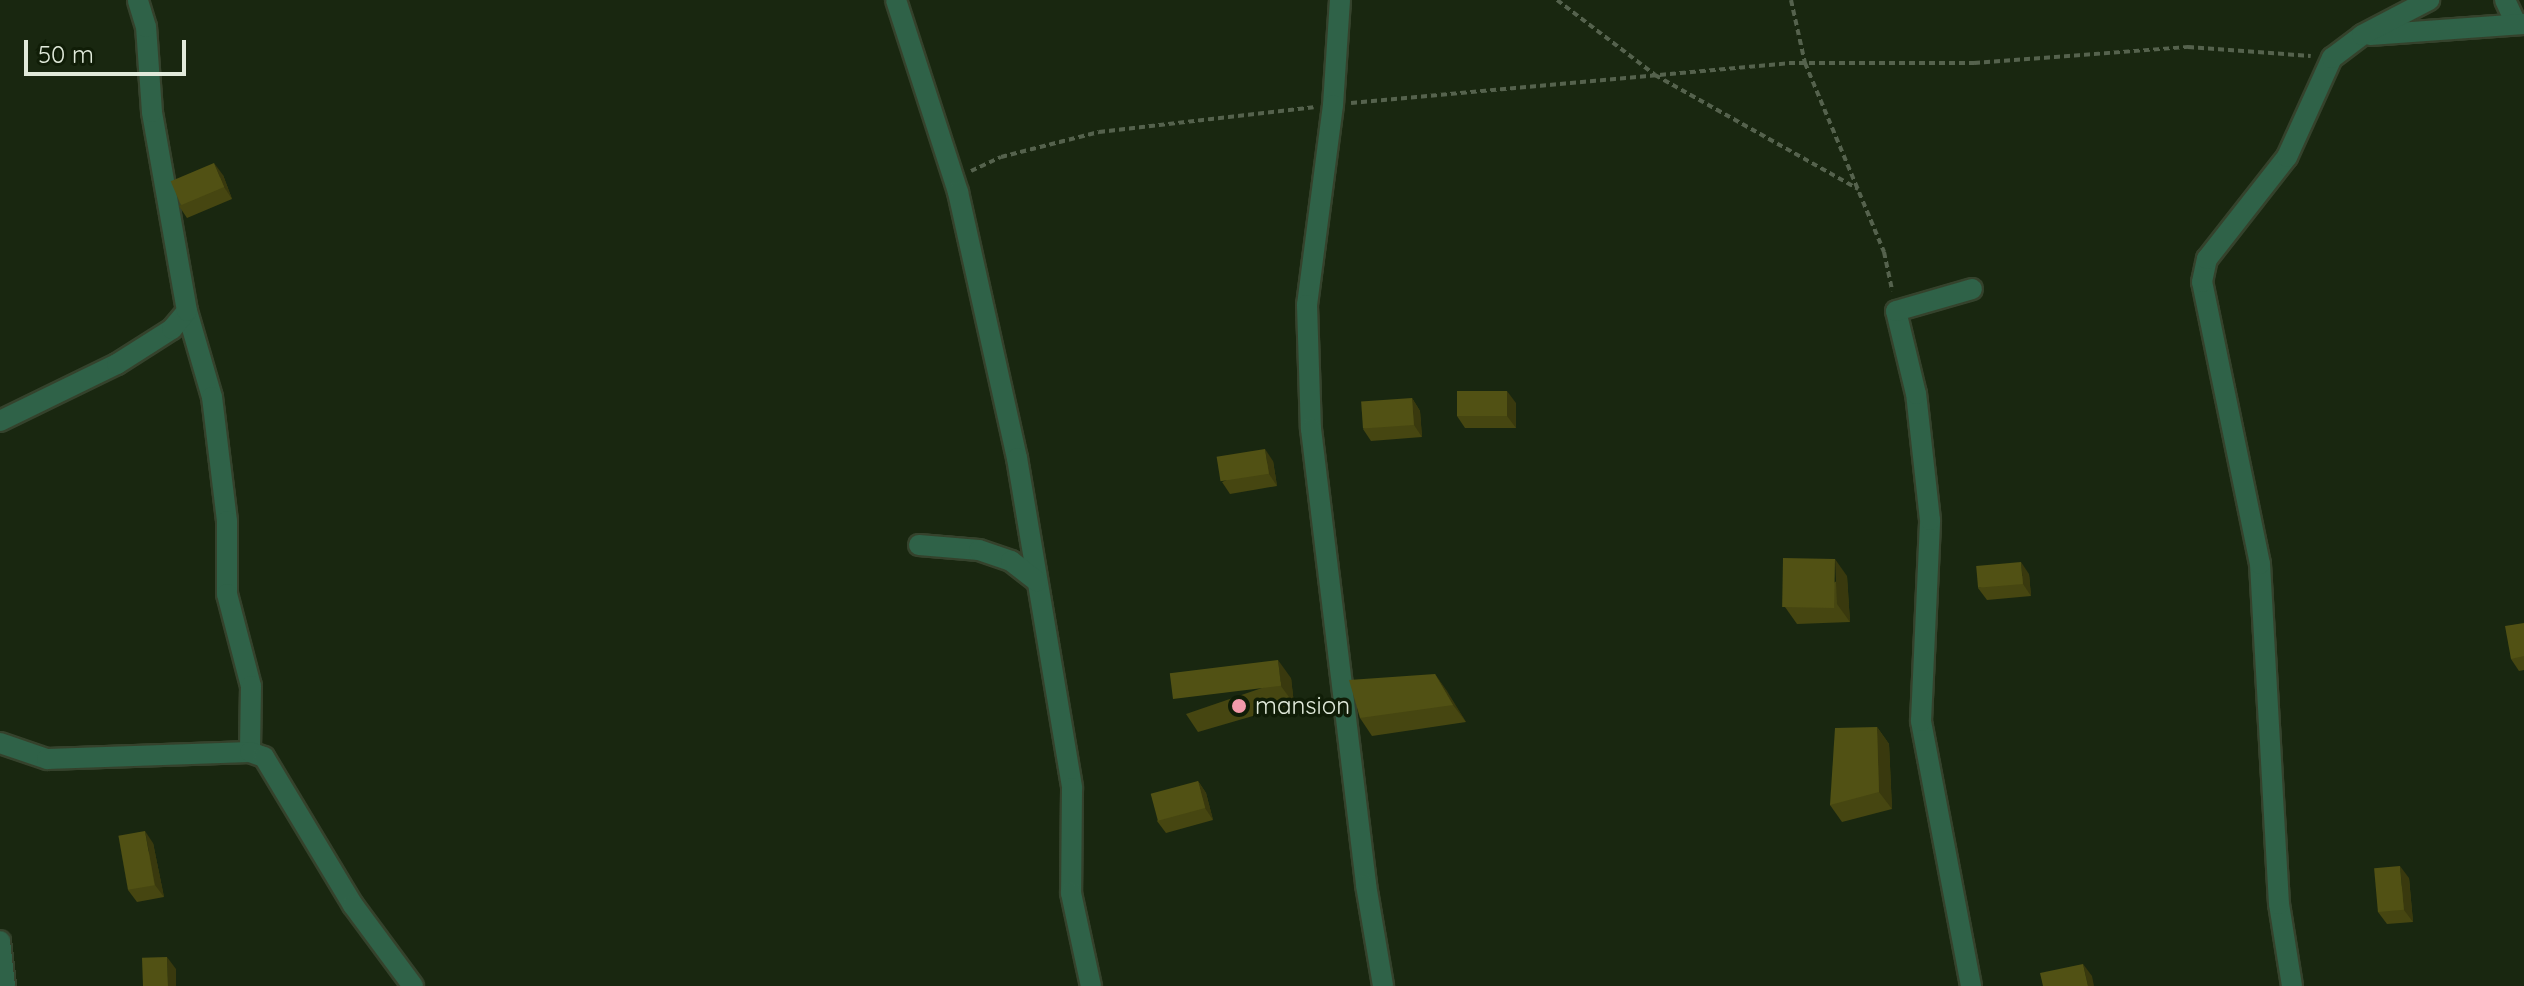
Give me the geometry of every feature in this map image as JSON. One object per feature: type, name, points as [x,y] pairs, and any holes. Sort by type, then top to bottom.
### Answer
[{"type":"street","points":[[138,0],[146,27],[152,112],[187,311],[212,397],[227,521],[227,594],[251,686],[250,752]]},
{"type":"street","points":[[896,0],[954,179],[1017,458],[1072,788],[1071,893],[1091,986]]},
{"type":"street","points":[[1340,0],[1333,105],[1307,305],[1311,429],[1366,885],[1383,986]]},
{"type":"street","points":[[2292,986],[2279,904],[2260,564],[2202,282],[2207,259],[2287,157],[2332,58],[2362,35],[2429,0]]},
{"type":"street","points":[[2362,35],[2520,24],[2505,0]]},
{"type":"street","points":[[1971,986],[1921,721],[1928,494],[1916,394],[1896,311],[1972,289]]},
{"type":"street","points":[[0,421],[117,364],[172,329],[187,311]]},
{"type":"street","points":[[919,545],[979,550],[1011,561],[1037,581]]},
{"type":"street","points":[[0,743],[47,759],[250,752],[273,768],[353,905],[413,986]]},
{"type":"street","points":[[0,941],[5,986]]},
{"type":"path","points":[[1557,0],[1655,75],[1858,189]]},
{"type":"path","points":[[1791,0],[1805,63],[1884,252],[1896,311]]},
{"type":"path","points":[[954,179],[1001,157],[1099,132],[1333,105],[1655,75],[1805,63],[1974,63],[2188,47],[2332,58]]},
{"type":"building","points":[[214,163],[224,187],[181,205],[171,181]]},
{"type":"building","points":[[1457,391],[1507,391],[1507,416],[1457,416]]},
{"type":"building","points":[[1412,398],[1414,425],[1363,428],[1361,402]]},
{"type":"building","points":[[1265,449],[1269,474],[1221,481],[1217,457]]},
{"type":"building","points":[[1783,558],[1835,559],[1834,608],[1782,607]]},
{"type":"building","points":[[2021,562],[2023,584],[1978,588],[1976,566]]},
{"type":"building","points":[[2524,623],[2524,656],[2511,659],[2505,626]]},
{"type":"building","points":[[1278,660],[1281,686],[1173,699],[1170,673]]},
{"type":"building","points":[[1435,674],[1453,705],[1360,718],[1349,680]]},
{"type":"building","points":[[1877,727],[1879,792],[1830,805],[1835,728]]},
{"type":"building","points":[[1198,781],[1205,808],[1158,821],[1151,794]]},
{"type":"building","points":[[145,831],[155,885],[128,890],[118,836]]},
{"type":"building","points":[[2400,866],[2404,910],[2378,912],[2374,868]]},
{"type":"building","points":[[167,957],[168,986],[143,986],[142,958]]},
{"type":"building","points":[[2083,964],[2088,986],[2043,986],[2040,973]]},
{"type":"place","name":"mansion","points":[[1239,706]]}]
